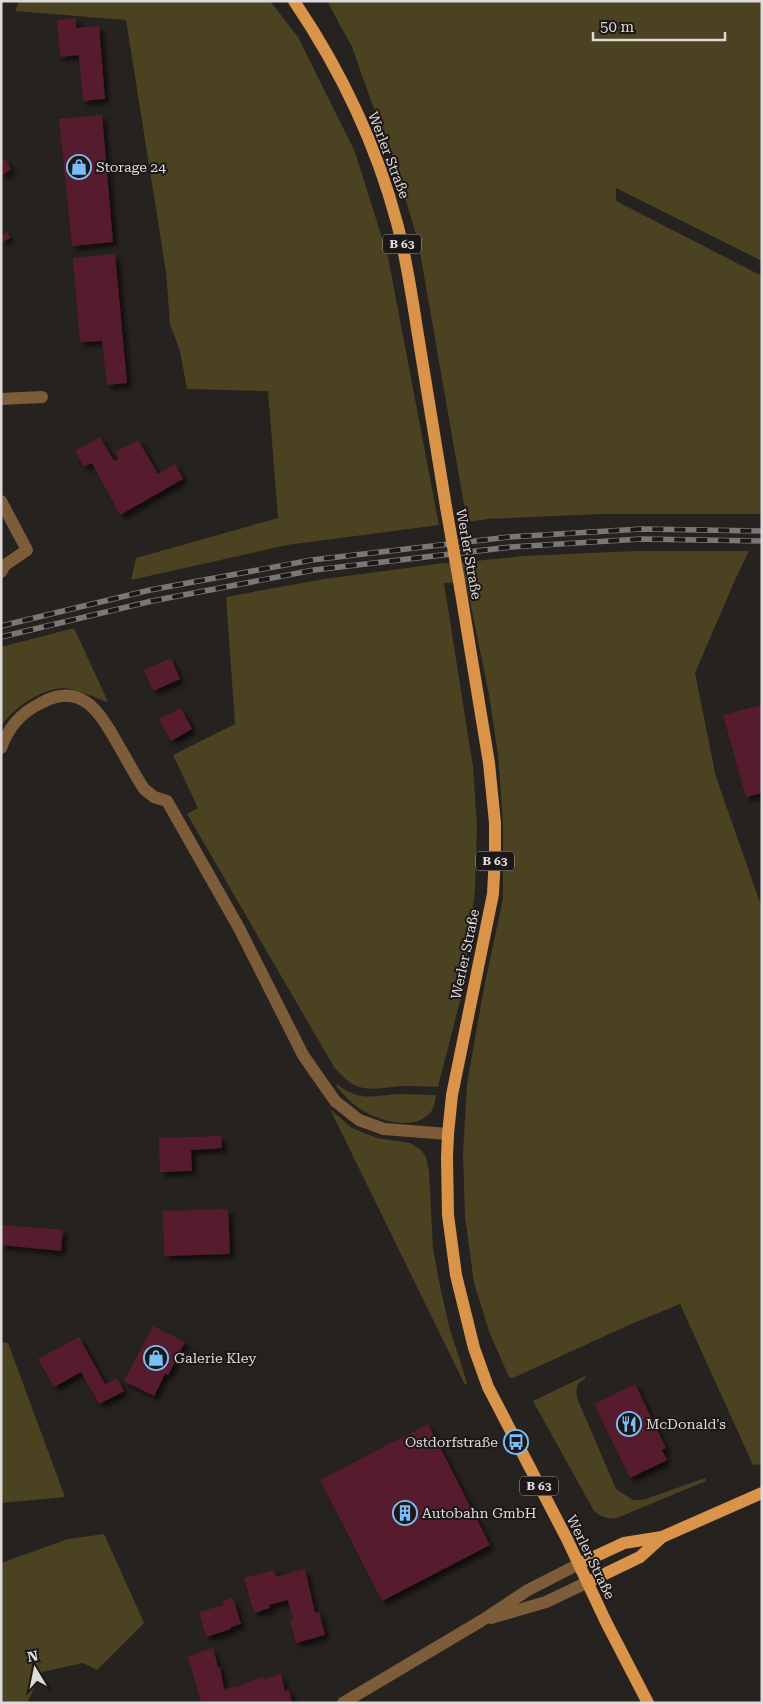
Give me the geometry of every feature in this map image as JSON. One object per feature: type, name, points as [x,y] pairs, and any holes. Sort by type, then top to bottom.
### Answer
[{"type":"main road","name":"Werler Straße","points":[[294,1],[313,29],[355,109],[371,144],[395,215],[407,270],[489,763],[495,824],[493,894],[454,1085],[448,1134],[446,1173],[448,1215],[456,1275],[474,1348],[488,1387],[648,1703]]},
{"type":"main road","points":[[579,1564],[624,1543],[662,1537],[739,1502],[762,1494]]},
{"type":"main road","points":[[588,1582],[640,1557],[662,1537]]},
{"type":"street","points":[[1,399],[42,398]]},
{"type":"street","points":[[1,501],[27,550],[5,565],[1,572]]},
{"type":"street","points":[[1,748],[14,723],[25,711],[46,700],[62,695],[82,700],[95,708],[144,789],[154,797],[167,801],[239,928],[303,1055],[335,1101],[359,1120],[384,1129],[448,1134]]},
{"type":"street","points":[[343,1703],[482,1621],[528,1590],[579,1564]]},
{"type":"street","points":[[482,1621],[546,1602],[588,1582]]},
{"type":"shaded area","points":[[19,1],[270,1],[298,37],[355,152],[388,257],[439,525],[287,545],[131,580],[136,558],[278,518],[268,391],[187,389],[180,351],[170,324],[166,272],[126,20],[15,11]]},
{"type":"shaded area","points":[[327,1],[762,1],[762,261],[616,188],[616,201],[762,276],[762,514],[601,514],[488,519],[467,522],[418,241],[389,144],[352,47]]},
{"type":"shaded area","points":[[636,551],[749,551],[695,673],[716,777],[762,908],[762,1464],[753,1465],[680,1304],[513,1378],[509,1377],[490,1334],[474,1283],[465,1217],[463,1154],[467,1084],[483,993],[503,898],[503,822],[498,754],[489,695],[466,582],[444,583],[473,767],[477,826],[475,890],[463,989],[438,1087],[365,1088],[350,1082],[334,1067],[187,814],[198,808],[173,755],[235,724],[226,597],[324,579],[444,563],[524,556]]},
{"type":"shaded area","points":[[74,628],[108,702],[72,689],[54,689],[36,696],[19,707],[1,727],[1,647]]},
{"type":"shaded area","points":[[337,1084],[345,1090],[360,1096],[436,1095],[430,1113],[423,1119],[405,1123],[395,1122],[376,1117],[360,1109],[342,1093]]},
{"type":"shaded area","points":[[330,1109],[352,1128],[377,1138],[410,1143],[421,1150],[426,1157],[429,1171],[433,1249],[449,1326],[467,1383],[465,1385]]},
{"type":"shaded area","points":[[1,1342],[8,1343],[65,1497],[1,1503]]},
{"type":"shaded area","points":[[585,1376],[586,1378],[577,1386],[577,1398],[616,1489],[633,1500],[643,1500],[705,1478],[706,1481],[617,1518],[604,1517],[594,1511],[533,1401]]},
{"type":"shaded area","points":[[104,1534],[144,1623],[97,1670],[83,1663],[42,1672],[27,1703],[1,1703],[1,1563],[68,1539]]},
{"type":"building","points":[[76,18],[76,28],[99,26],[105,99],[83,101],[79,55],[60,57],[57,20]]},
{"type":"building","points":[[102,115],[113,242],[72,246],[59,119]]},
{"type":"building","points":[[6,159],[11,170],[1,175],[1,161]]},
{"type":"building","points":[[7,232],[10,238],[1,243],[1,235]]},
{"type":"building","points":[[115,254],[127,383],[107,385],[102,341],[80,342],[73,258]]},
{"type":"building","points":[[100,437],[114,461],[119,459],[115,452],[138,440],[158,474],[175,464],[183,479],[120,515],[92,463],[84,467],[75,451]]},
{"type":"building","points":[[171,658],[180,679],[153,691],[144,670]]},
{"type":"building","points":[[762,705],[762,793],[746,797],[723,715]]},
{"type":"building","points":[[181,708],[192,729],[171,741],[159,719]]},
{"type":"building","points":[[221,1136],[222,1148],[191,1150],[192,1171],[160,1172],[159,1138]]},
{"type":"building","points":[[228,1209],[230,1254],[164,1256],[163,1211]]},
{"type":"building","points":[[1,1225],[63,1230],[61,1251],[1,1245]]},
{"type":"building","name":"Galerie Kley","points":[[153,1326],[185,1342],[168,1375],[165,1374],[154,1396],[124,1381]]},
{"type":"building","points":[[79,1337],[105,1384],[117,1378],[124,1391],[99,1404],[81,1372],[54,1387],[38,1359]]},
{"type":"building","name":"McDonald's","points":[[635,1384],[666,1448],[662,1450],[667,1460],[630,1478],[594,1404]]},
{"type":"building","name":"Autobahn GmbH","points":[[428,1424],[490,1545],[382,1601],[320,1480]]},
{"type":"building","points":[[305,1569],[315,1613],[319,1612],[325,1635],[296,1643],[290,1620],[293,1619],[288,1600],[269,1605],[270,1608],[254,1613],[244,1578],[274,1570],[276,1577]]},
{"type":"building","points":[[233,1598],[241,1624],[206,1637],[199,1612],[224,1605],[222,1601]]},
{"type":"building","points":[[213,1648],[218,1667],[220,1667],[224,1689],[240,1686],[263,1676],[264,1679],[281,1674],[285,1691],[289,1690],[292,1703],[201,1703],[188,1656]]},
{"type":"railway","points":[[1,626],[150,590],[312,560],[509,537],[641,529],[762,531]]},
{"type":"railway","points":[[1,637],[152,601],[314,570],[511,547],[641,539],[762,541]]},
{"type":"place","name":"Storage 24","points":[[79,167]]},
{"type":"place","name":"Galerie Kley","points":[[156,1358]]},
{"type":"place","name":"McDonald's","points":[[629,1424]]},
{"type":"place","name":"Ostdorfstraße","points":[[516,1442]]},
{"type":"place","name":"Autobahn GmbH","points":[[405,1513]]}]
